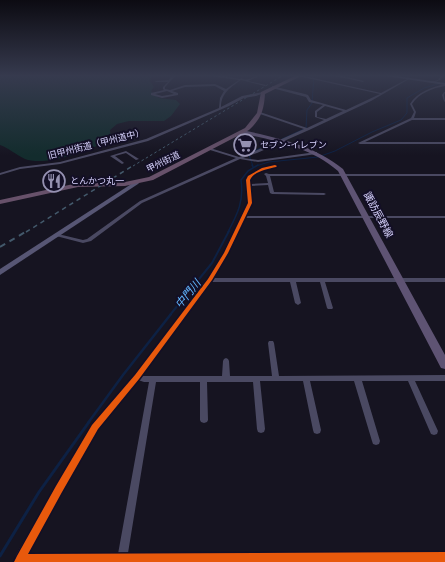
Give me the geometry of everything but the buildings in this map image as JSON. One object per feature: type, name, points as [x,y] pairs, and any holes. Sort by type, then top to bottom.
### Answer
[{"type":"highway","points":[[261,113],[262,102]]},
{"type":"highway","name":"甲州街道","points":[[0,202],[78,185],[136,183],[151,179],[242,132],[256,121],[261,113]]},
{"type":"main road","name":"諏訪辰野線","points":[[242,132],[280,141],[317,153],[334,163],[344,175],[445,364]]},
{"type":"street","points":[[220,102],[220,108]]},
{"type":"street","name":"旧甲州街道（甲州道中）","points":[[0,174],[20,168],[60,163],[147,140],[232,102]]},
{"type":"street","points":[[313,102],[346,111]]},
{"type":"street","points":[[58,235],[83,242],[89,240],[124,216],[141,202],[365,102]]},
{"type":"street","points":[[411,102],[410,104],[415,112],[412,119]]},
{"type":"street","points":[[325,105],[316,112],[316,117],[327,120]]},
{"type":"street","points":[[261,113],[306,129]]},
{"type":"street","points":[[445,119],[412,119],[360,143],[445,143]]},
{"type":"street","points":[[438,119],[445,125]]},
{"type":"street","points":[[211,149],[247,160],[267,160],[317,153]]},
{"type":"street","points":[[112,150],[118,154]]},
{"type":"street","points":[[122,163],[112,156],[126,152],[137,159]]},
{"type":"street","points":[[267,160],[273,166]]},
{"type":"street","points":[[273,166],[265,173],[268,175],[272,193],[324,194]]},
{"type":"street","points":[[273,166],[250,176],[248,180],[250,204],[245,217],[239,223],[226,253],[210,280],[138,377],[95,426],[20,560],[264,560],[445,557]]},
{"type":"street","points":[[268,175],[445,175]]},
{"type":"street","points":[[0,273],[136,183]]},
{"type":"street","points":[[249,185],[270,184]]},
{"type":"street","points":[[245,217],[445,217]]},
{"type":"street","points":[[210,280],[445,280]]},
{"type":"street","points":[[322,280],[330,308]]},
{"type":"street","points":[[293,281],[298,303]]},
{"type":"street","points":[[271,343],[276,378]]},
{"type":"street","points":[[226,361],[226,378]]},
{"type":"street","points":[[138,377],[144,379],[445,378]]},
{"type":"street","points":[[123,560],[153,378]]},
{"type":"street","points":[[203,378],[204,420]]},
{"type":"street","points":[[256,378],[260,429]]},
{"type":"street","points":[[357,378],[376,442]]},
{"type":"street","points":[[410,378],[434,431]]},
{"type":"street","points":[[306,379],[317,430]]},
{"type":"green space","points":[[0,102],[178,102],[180,104],[171,116],[164,121],[129,121],[117,124],[110,130],[111,138],[103,143],[82,152],[57,159],[34,161],[25,159],[0,145]]},
{"type":"waterway","points":[[282,139],[306,128],[307,110],[312,102]]},
{"type":"waterway","name":"中門川","points":[[257,166],[269,162],[318,157],[335,151],[372,132],[401,120],[407,113],[407,102]]},
{"type":"waterway","points":[[253,166],[249,155],[252,152],[274,142]]},
{"type":"waterway","name":"中門川","points":[[228,232],[235,219],[241,201],[241,180],[248,171],[257,166]]},
{"type":"waterway","name":"中門川","points":[[170,315],[212,263],[229,231]]},
{"type":"waterway","name":"中門川","points":[[88,423],[123,375],[171,314]]},
{"type":"waterway","name":"中門川","points":[[0,556],[39,492],[89,422]]},
{"type":"railway","points":[[133,166],[239,102]]},
{"type":"railway","points":[[26,232],[134,165]]},
{"type":"railway","points":[[0,247],[27,231]]},
{"type":"cycle path","points":[[19,562],[95,427],[137,377],[210,280],[226,253],[250,203],[248,180],[250,176],[263,169],[275,166]]},
{"type":"cycle path","points":[[20,559],[445,557]]},
{"type":"place","name":"セブン-イレブン","points":[[245,145]]},
{"type":"place","name":"とんかつ丸一","points":[[54,181]]}]
